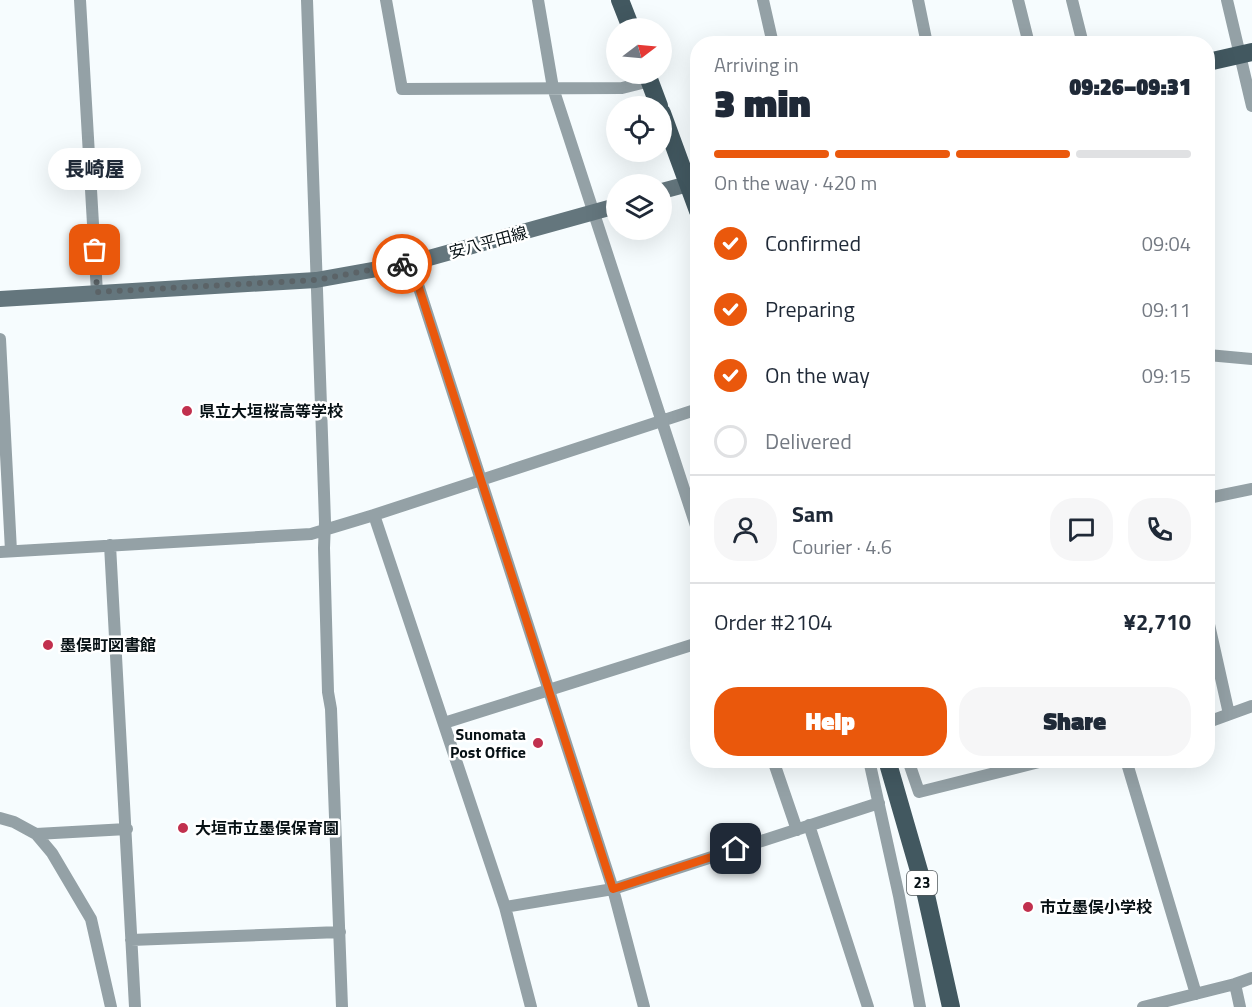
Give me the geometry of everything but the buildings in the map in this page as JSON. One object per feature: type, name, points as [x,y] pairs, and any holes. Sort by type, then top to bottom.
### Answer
[{"type":"main road","points":[[620,0],[627,18]]},
{"type":"main road","points":[[1215,60],[1246,53]]},
{"type":"main road","points":[[672,136],[690,176]]},
{"type":"main road","points":[[672,188],[690,184]]},
{"type":"main road","name":"安八平田線","points":[[0,299],[316,280],[411,263],[606,209]]},
{"type":"main road","name":"23","points":[[889,768],[926,895],[951,1007]]},
{"type":"street","points":[[80,0],[97,292]]},
{"type":"street","points":[[307,0],[328,692],[331,709],[342,1007]]},
{"type":"street","points":[[386,0],[402,89],[622,88],[631,84]]},
{"type":"street","points":[[538,0],[553,88],[690,508]]},
{"type":"street","points":[[763,0],[771,36]]},
{"type":"street","points":[[918,0],[925,36]]},
{"type":"street","points":[[1018,0],[1027,36]]},
{"type":"street","points":[[1072,0],[1081,36]]},
{"type":"street","points":[[1227,0],[1246,53],[1252,106]]},
{"type":"street","points":[[411,263],[613,889],[644,1007]]},
{"type":"street","points":[[0,339],[5,551],[311,534],[690,412]]},
{"type":"street","points":[[1215,356],[1252,359]]},
{"type":"street","points":[[1215,497],[1252,489]]},
{"type":"street","points":[[374,515],[505,907],[531,1007]]},
{"type":"street","points":[[110,545],[135,1007]]},
{"type":"street","points":[[444,723],[690,647]]},
{"type":"street","points":[[1215,656],[1229,714]]},
{"type":"street","points":[[1215,719],[1251,709]]},
{"type":"street","points":[[776,768],[797,830]]},
{"type":"street","points":[[870,768],[879,803],[918,1007]]},
{"type":"street","points":[[911,768],[919,792],[998,768]]},
{"type":"street","points":[[1128,768],[1196,994]]},
{"type":"street","points":[[505,907],[613,889],[879,803]]},
{"type":"street","points":[[0,818],[14,822],[36,834],[52,852],[91,919],[111,1007]]},
{"type":"street","points":[[809,825],[868,1007]]},
{"type":"street","points":[[36,834],[127,829]]},
{"type":"street","points":[[131,940],[340,932]]},
{"type":"street","points":[[1143,1007],[1252,978]]},
{"type":"street","points":[[1235,984],[1240,1007]]},
{"type":"way so far","points":[[95,250],[97,292],[316,280],[402,264]]},
{"type":"place","name":"長崎屋","points":[[95,250]]},
{"type":"place","name":"県立大垣桜高等学校","points":[[187,411]]},
{"type":"place","name":"墨俣町図書館","points":[[48,645]]},
{"type":"place","name":"Sunomata Post Office","points":[[538,743]]},
{"type":"place","name":"大垣市立墨俣保育園","points":[[183,828]]},
{"type":"place","name":"市立墨俣小学校","points":[[1028,907]]},
{"type":"route","points":[[402,264],[411,263],[613,889],[736,849]]}]
